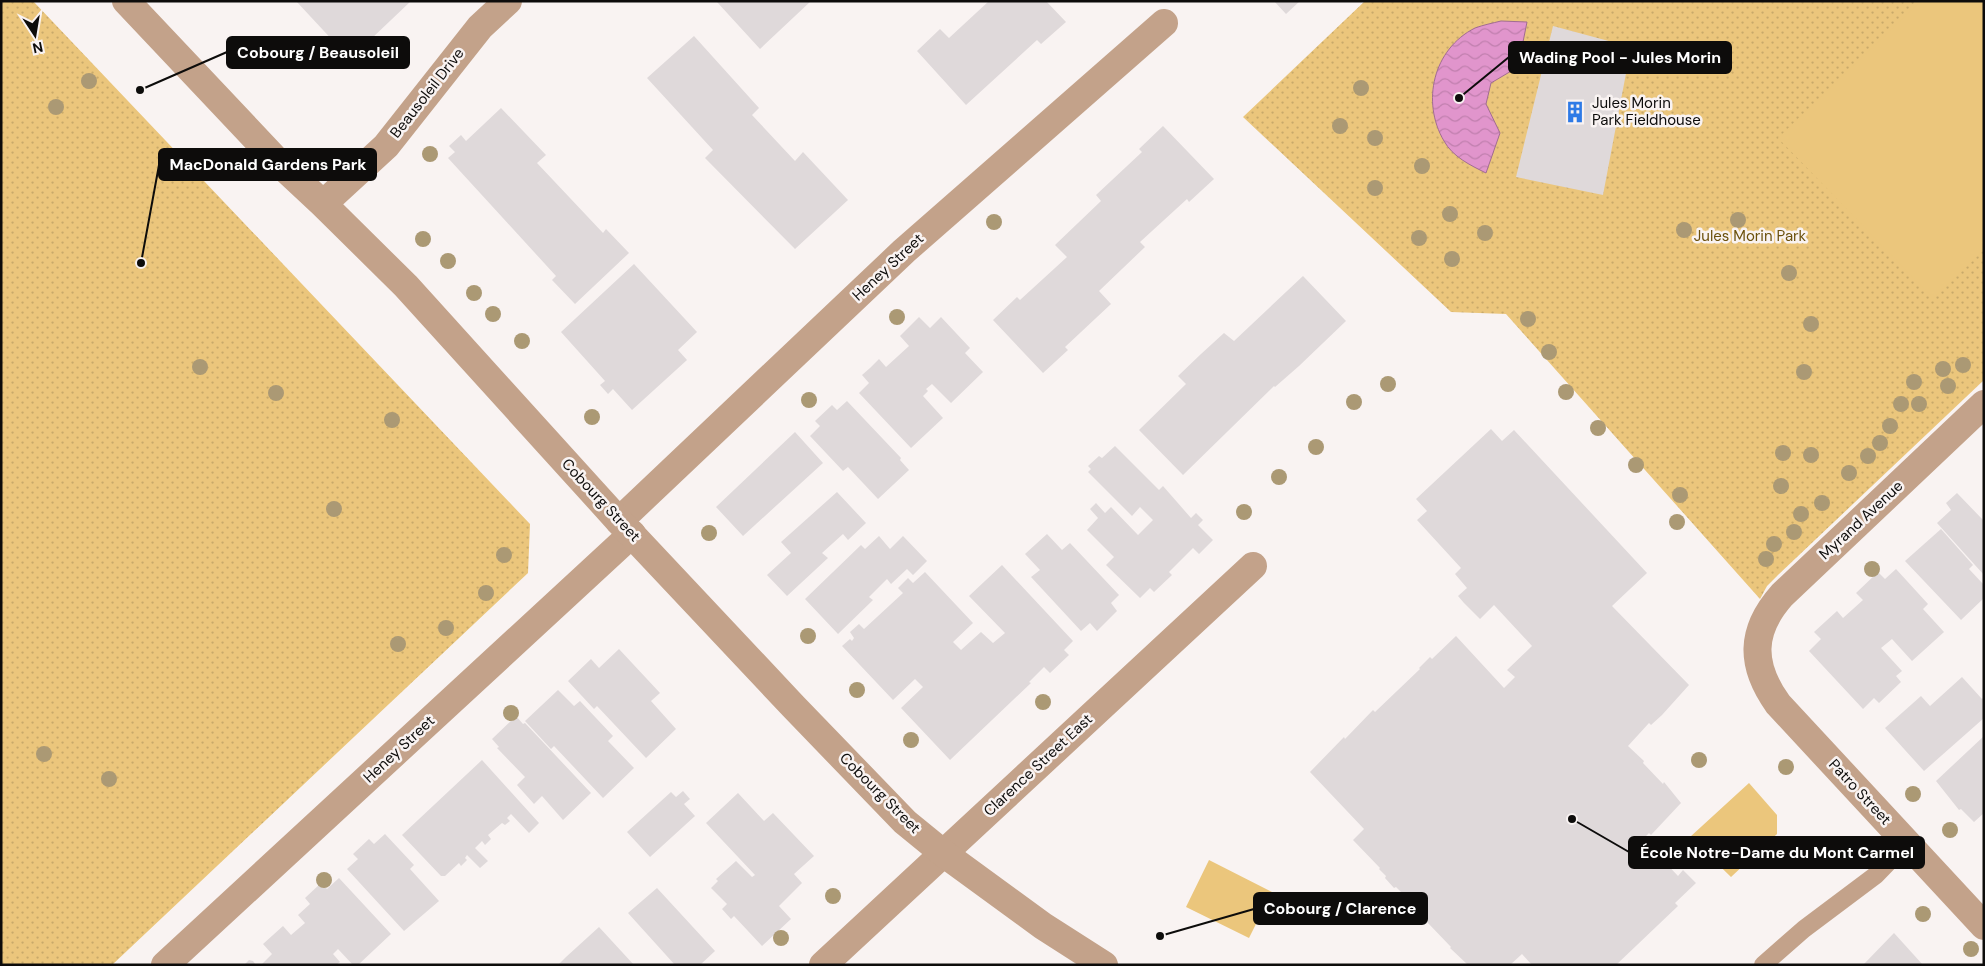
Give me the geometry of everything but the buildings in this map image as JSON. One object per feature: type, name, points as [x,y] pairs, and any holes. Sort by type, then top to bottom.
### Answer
[{"type":"street","name":"Cobourg Street","points":[[126,1],[278,162],[406,286],[626,527],[793,706],[905,822],[943,853],[1043,926],[1104,965]]},
{"type":"street","name":"Beausoleil Drive","points":[[323,204],[386,146],[480,27],[508,1]]},
{"type":"street","name":"Heney Street","points":[[165,965],[626,527],[904,251],[1164,23]]},
{"type":"street","name":"Myrand Avenue","points":[[1757,648],[1763,621],[1771,607],[1782,595],[1984,404]]},
{"type":"street","name":"Clarence Street East","points":[[823,965],[1253,566]]},
{"type":"street","name":"Patro Street","points":[[1757,648],[1758,663],[1763,678],[1778,704],[1984,926]]},
{"type":"lane","points":[[1763,965],[1804,928],[1876,875],[1907,843]]},
{"type":"green space","points":[[1,1],[33,1],[530,524],[528,573],[112,965],[1,965]]},
{"type":"green space","name":"Jules Morin Park","points":[[1365,1],[1984,1],[1984,380],[1778,575],[1767,586],[1760,599],[1506,314],[1451,312],[1243,117]]},
{"type":"green space","points":[[1921,1],[1984,1],[1984,250],[1933,298],[1778,138]]},
{"type":"green space","points":[[1749,783],[1777,815],[1777,834],[1731,877],[1690,837]]},
{"type":"green space","points":[[1209,860],[1272,892],[1249,938],[1186,907]]},
{"type":"water","points":[[1501,21],[1527,22],[1518,67],[1491,83],[1486,104],[1500,133],[1486,173],[1462,160],[1448,147],[1437,126],[1433,110],[1433,94],[1435,78],[1449,49],[1461,37],[1475,28]]},
{"type":"place","name":"Cobourg / Beausoleil","points":[[140,90]]},
{"type":"place","name":"Wading Pool - Jules Morin","points":[[1459,98]]},
{"type":"place","name":"Jules Morin Park Fieldhouse","points":[[1575,112]]},
{"type":"place","name":"MacDonald Gardens Park","points":[[141,263]]},
{"type":"place","name":"École Notre-Dame du Mont Carmel","points":[[1572,819]]},
{"type":"place","name":"Cobourg / Clarence","points":[[1160,936]]}]
